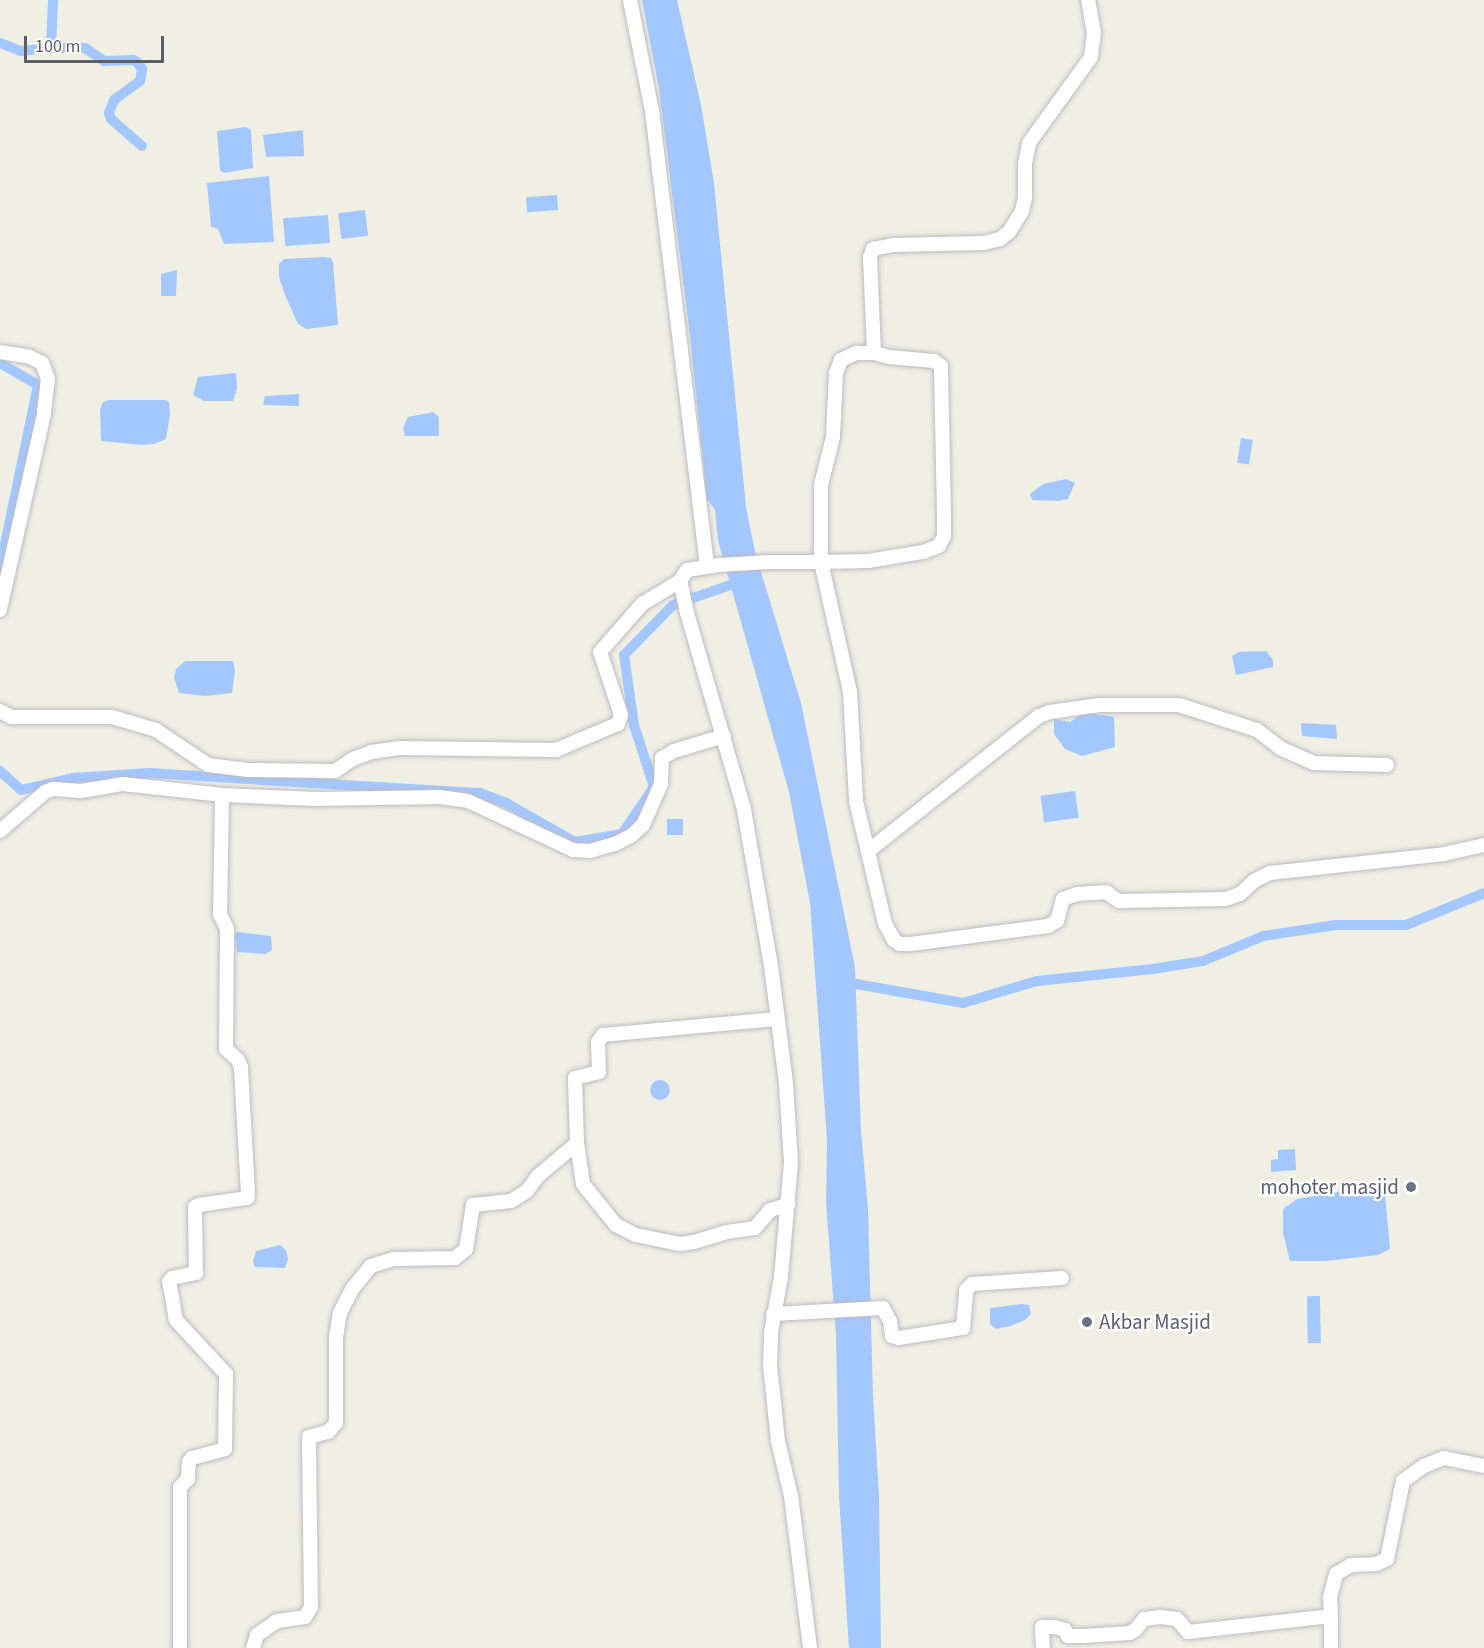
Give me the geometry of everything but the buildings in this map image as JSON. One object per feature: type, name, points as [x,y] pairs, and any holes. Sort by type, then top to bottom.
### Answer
[{"type":"street","points":[[630,0],[652,111],[713,566]]},
{"type":"street","points":[[874,353],[870,257],[873,249],[887,245],[984,243],[1000,239],[1016,222],[1025,198],[1025,164],[1029,143],[1091,57],[1094,33],[1088,0]]},
{"type":"street","points":[[0,352],[30,357],[42,363],[48,379],[44,414],[0,610]]},
{"type":"street","points":[[810,1648],[791,1496],[776,1427],[770,1365],[773,1314],[781,1277],[788,1205],[791,1140],[777,1018],[751,848],[724,736],[687,613],[681,585],[687,570],[713,566],[769,562],[821,562],[868,561],[923,552],[939,546],[944,536],[941,366],[934,361],[874,353],[844,356],[838,363],[833,436],[821,485],[821,562],[850,692],[856,801],[888,933],[900,944],[1055,924],[1061,901],[1077,894],[1106,892],[1119,901],[1226,899],[1240,894],[1254,881],[1270,873],[1444,854],[1484,845]]},
{"type":"street","points":[[0,711],[12,717],[112,717],[156,730],[208,765],[248,770],[335,771],[353,759],[371,752],[399,748],[556,750],[618,724],[621,715],[600,652],[642,604],[681,585]]},
{"type":"street","points":[[868,851],[1039,716],[1050,712],[1100,705],[1179,705],[1257,730],[1280,748],[1314,763],[1387,765]]},
{"type":"street","points":[[0,831],[45,792],[53,789],[81,791],[123,784],[222,795],[316,799],[440,797],[458,800],[500,814],[573,850],[590,851],[615,844],[631,836],[643,825],[661,784],[662,758],[674,751],[724,736]]},
{"type":"street","points":[[180,1648],[180,1487],[188,1479],[189,1462],[192,1458],[225,1449],[226,1374],[177,1320],[169,1282],[172,1278],[196,1273],[195,1208],[199,1205],[247,1198],[248,1194],[241,1067],[238,1060],[226,1049],[227,929],[220,914],[222,795]]},
{"type":"street","points":[[777,1018],[603,1035],[598,1042],[599,1072],[575,1078],[577,1143],[583,1184],[616,1225],[636,1235],[680,1244],[694,1242],[727,1232],[755,1228],[770,1210],[788,1205]]},
{"type":"street","points":[[253,1648],[257,1635],[277,1622],[305,1617],[311,1607],[309,1437],[328,1432],[336,1423],[336,1336],[340,1313],[353,1288],[371,1266],[394,1259],[455,1258],[466,1249],[474,1205],[511,1201],[527,1191],[538,1176],[577,1143]]},
{"type":"street","points":[[773,1314],[883,1308],[887,1313],[892,1336],[895,1338],[958,1330],[964,1324],[968,1286],[1062,1278]]},
{"type":"street","points":[[1331,1648],[1330,1597],[1336,1574],[1351,1565],[1376,1564],[1387,1558],[1403,1481],[1424,1466],[1444,1458],[1484,1466]]},
{"type":"street","points":[[1043,1648],[1042,1628],[1054,1627],[1065,1630],[1068,1636],[1130,1633],[1137,1629],[1144,1619],[1161,1617],[1177,1619],[1188,1632],[1331,1616]]},
{"type":"water","points":[[642,0],[677,0],[701,105],[714,183],[746,507],[755,552],[801,703],[855,967],[861,1131],[868,1208],[873,1397],[879,1496],[881,1648],[849,1648],[839,1497],[836,1335],[826,1203],[827,1140],[810,903],[789,792],[718,541],[715,510],[707,499],[689,328],[659,89]]},
{"type":"water","points":[[246,127],[251,130],[253,168],[224,173],[220,170],[217,131]]},
{"type":"water","points":[[303,130],[304,156],[266,157],[263,135]]},
{"type":"water","points":[[269,176],[274,242],[224,244],[218,229],[211,227],[207,183]]},
{"type":"water","points":[[557,195],[558,210],[527,212],[526,197]]},
{"type":"water","points":[[365,210],[368,236],[341,239],[338,213]]},
{"type":"water","points":[[328,215],[330,243],[285,246],[283,218]]},
{"type":"water","points":[[331,258],[333,262],[338,325],[306,329],[298,324],[285,295],[279,277],[279,264],[284,259]]},
{"type":"water","points":[[177,270],[176,296],[161,296],[161,274]]},
{"type":"water","points":[[236,373],[237,389],[233,401],[204,401],[193,395],[198,377]]},
{"type":"water","points":[[299,394],[299,406],[263,405],[265,396]]},
{"type":"water","points":[[109,400],[165,400],[169,402],[170,414],[166,439],[154,444],[141,445],[101,441],[100,410],[103,402]]},
{"type":"water","points":[[433,412],[439,417],[439,436],[405,436],[403,428],[408,417]]},
{"type":"water","points":[[1241,438],[1253,440],[1249,465],[1237,463]]},
{"type":"water","points":[[1066,479],[1075,483],[1068,499],[1032,500],[1030,494],[1043,484]]},
{"type":"water","points":[[1266,651],[1273,660],[1273,667],[1236,675],[1232,656],[1239,652]]},
{"type":"water","points":[[185,661],[233,661],[235,671],[232,693],[205,696],[179,693],[174,678],[176,669]]},
{"type":"water","points":[[1085,712],[1114,717],[1115,747],[1082,756],[1065,749],[1054,734],[1054,719],[1070,722]]},
{"type":"water","points":[[1301,723],[1336,725],[1337,739],[1302,736]]},
{"type":"water","points":[[1075,791],[1079,818],[1044,823],[1040,796]]},
{"type":"water","points":[[667,819],[683,819],[683,835],[667,835]]},
{"type":"water","points":[[237,932],[271,936],[272,950],[266,954],[237,952],[235,936]]},
{"type":"water","points":[[660,1080],[667,1083],[670,1090],[667,1097],[660,1100],[653,1097],[650,1090],[653,1083]]},
{"type":"water","points":[[1295,1149],[1296,1170],[1271,1172],[1271,1160],[1278,1159],[1278,1150]]},
{"type":"water","points":[[1384,1184],[1390,1249],[1378,1255],[1326,1261],[1290,1261],[1283,1233],[1283,1209],[1297,1199]]},
{"type":"water","points":[[280,1245],[286,1250],[288,1259],[285,1268],[255,1267],[253,1261],[256,1251]]},
{"type":"water","points":[[1307,1296],[1320,1296],[1321,1343],[1308,1343]]},
{"type":"water","points":[[1029,1305],[1031,1314],[1025,1320],[996,1329],[990,1324],[990,1308]]},
{"type":"waterway","points":[[0,43],[21,51],[51,48],[53,0]]},
{"type":"waterway","points":[[51,48],[85,48],[104,61],[133,60],[137,62],[142,69],[140,81],[114,100],[109,113],[111,119],[142,146]]},
{"type":"waterway","points":[[0,363],[38,385],[0,569]]},
{"type":"waterway","points":[[0,771],[21,790],[73,778],[149,773],[480,793],[508,804],[575,842],[622,834],[654,787],[634,725],[624,655],[673,605],[742,581]]},
{"type":"waterway","points":[[845,982],[963,1003],[1037,981],[1153,969],[1203,961],[1263,936],[1336,925],[1406,925],[1484,893]]},
{"type":"place","name":"mohoter masjid","points":[[1411,1187]]},
{"type":"place","name":"Akbar Masjid","points":[[1087,1322]]}]
